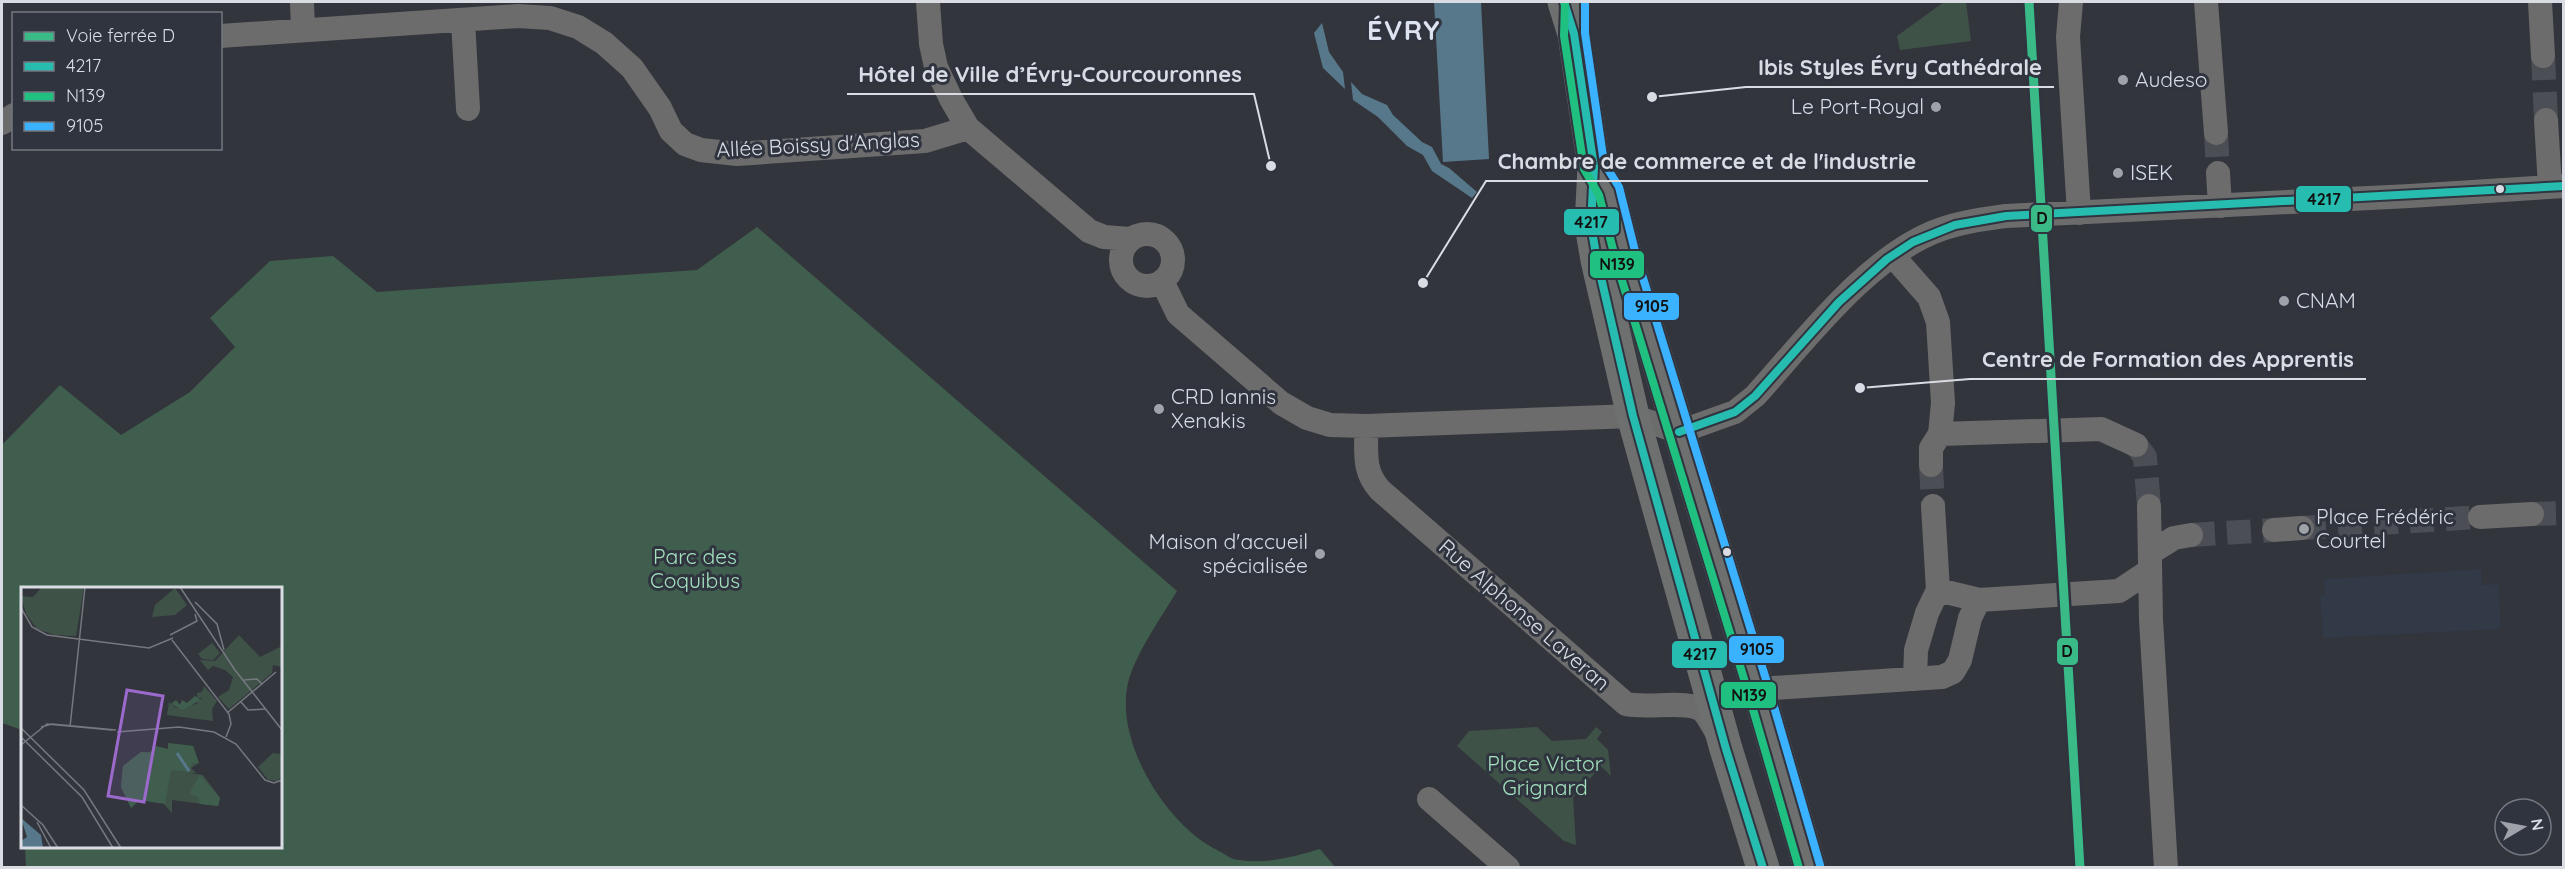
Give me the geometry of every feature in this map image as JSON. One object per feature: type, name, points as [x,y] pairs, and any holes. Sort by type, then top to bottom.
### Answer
[{"type":"main road","points":[[1564,2],[1574,34],[1594,167],[1591,225],[1633,416],[1726,749],[1763,867]]},
{"type":"main road","points":[[1574,34],[1575,2]]},
{"type":"main road","points":[[1594,167],[1609,191],[1626,258],[1810,867]]},
{"type":"street","points":[[302,2],[303,30]]},
{"type":"street","points":[[928,2],[931,44],[936,67],[968,128],[1089,231],[1126,249]]},
{"type":"street","points":[[2071,2],[2068,37],[2079,213]]},
{"type":"street","points":[[2206,2],[2216,133]]},
{"type":"street","points":[[2540,2],[2543,56]]},
{"type":"street","name":"Allée Boissy d'Anglas","points":[[222,36],[518,16],[550,18],[578,27],[604,43],[632,68],[660,108],[670,130],[685,144],[701,150],[737,154],[902,143],[925,141],[968,128]]},
{"type":"street","points":[[463,21],[468,109]]},
{"type":"street","points":[[1162,281],[1178,314],[1281,403],[1307,418],[1329,425],[1366,426],[1633,416],[1679,432],[1735,412],[1755,396],[1839,303],[1866,277],[1893,256],[1939,230],[1984,219],[2557,187],[2546,120]]},
{"type":"street","points":[[2218,173],[2220,206]]},
{"type":"street","points":[[1152,234],[1165,241],[1169,247],[1172,253],[1172,267],[1162,281],[1147,286],[1132,282],[1123,272],[1126,249],[1137,236],[1152,234]]},
{"type":"street","points":[[1893,256],[1929,297],[1938,322],[1943,403],[1940,434],[1931,448],[1931,465]]},
{"type":"street","name":"Rue Alphonse Laveran","points":[[1366,426],[1366,467],[1370,479],[1380,490],[1626,704],[1642,708],[1692,704],[1705,712],[1726,749]]},
{"type":"street","points":[[1940,434],[2101,429],[2136,445]]},
{"type":"street","points":[[1915,679],[1916,650],[1927,613],[1938,590],[1933,506]]},
{"type":"street","points":[[2149,506],[2151,620],[2166,867]]},
{"type":"street","points":[[2480,516],[2532,514]]},
{"type":"street","points":[[2274,530],[2302,528]]},
{"type":"street","points":[[1938,590],[1979,600],[2119,591],[2174,538],[2191,535]]},
{"type":"street","points":[[2119,591],[2151,620]]},
{"type":"street","points":[[1758,689],[1942,677],[1953,672],[1960,660],[1970,618],[1979,600]]},
{"type":"street","points":[[1430,799],[1508,867]]},
{"type":"shaded area","points":[[1434,2],[1481,2],[1489,159],[1443,162]]},
{"type":"shaded area","points":[[1322,23],[1329,52],[1343,72],[1345,89],[1323,68],[1314,33]]},
{"type":"shaded area","points":[[1351,82],[1362,94],[1387,105],[1393,115],[1422,142],[1432,147],[1441,164],[1477,192],[1472,198],[1432,171],[1423,155],[1407,146],[1378,117],[1353,100]]},
{"type":"shaded area","points":[[2481,569],[2482,585],[2498,584],[2501,629],[2323,638],[2320,595],[2325,595],[2324,579]]},
{"type":"green space","points":[[1944,2],[1966,2],[1971,41],[1900,50],[1897,36]]},
{"type":"green space","name":"Parc des Coquibus","points":[[757,227],[1177,591],[1148,638],[1135,664],[1127,688],[1126,711],[1130,735],[1138,759],[1150,782],[1182,824],[1200,839],[1229,857],[1250,861],[1270,860],[1320,849],[1335,867],[26,867],[25,848],[282,848],[282,587],[21,587],[21,730],[2,723],[2,445],[60,385],[121,435],[190,392],[235,347],[210,318],[270,261],[333,256],[377,292],[697,270]]},
{"type":"green space","name":"Place Victor Grignard","points":[[1537,727],[1552,741],[1586,739],[1596,727],[1602,732],[1597,739],[1608,750],[1611,776],[1601,766],[1573,798],[1576,845],[1564,841],[1457,746],[1469,731]]},
{"type":"tunnel","points":[[2543,56],[2546,120]]},
{"type":"tunnel","points":[[2216,133],[2218,173]]},
{"type":"tunnel","points":[[2136,445],[2145,457],[2149,506]]},
{"type":"tunnel","points":[[1931,465],[1933,506]]},
{"type":"tunnel","points":[[2532,514],[2564,513]]},
{"type":"tunnel","points":[[2302,528],[2480,517]]},
{"type":"tunnel","points":[[2191,535],[2274,530]]},
{"type":"rail line","name":"D","points":[[2029,2],[2080,868]]},
{"type":"transit line","name":"4217","points":[[1564,2],[1574,34],[1594,167],[1591,225],[1597,260],[1633,416],[1726,749],[1763,868]]},
{"type":"transit line","name":"N139","points":[[1565,2],[1564,36],[1584,169],[1599,195],[1616,261],[1748,692],[1799,868]]},
{"type":"transit line","name":"9105","points":[[1585,2],[1585,33],[1604,163],[1619,187],[1636,255],[1768,686],[1820,865]]},
{"type":"transit line","name":"4217","points":[[1679,432],[1735,412],[1755,396],[1839,302],[1887,259],[1913,242],[1955,225],[2006,216],[2564,186]]},
{"type":"place","name":"Audeso","points":[[2123,80]]},
{"type":"place","name":"Ibis Styles Évry Cathédrale","points":[[1652,97]]},
{"type":"place","name":"Le Port-Royal","points":[[1936,107]]},
{"type":"place","name":"Hôtel de Ville d’Évry-Courcouronnes","points":[[1271,166]]},
{"type":"place","name":"ISEK","points":[[2118,173]]},
{"type":"place","name":"Chambre de commerce et de l'industrie","points":[[1423,283]]},
{"type":"place","name":"CNAM","points":[[2284,301]]},
{"type":"place","name":"Centre de Formation des Apprentis","points":[[1860,388]]},
{"type":"place","name":"CRD Iannis Xenakis","points":[[1159,409]]},
{"type":"place","name":"Place Frédéric Courtel","points":[[2304,529]]},
{"type":"place","name":"Maison d'accueil spécialisée","points":[[1320,554]]},
{"type":"district","name":"ÉVRY","points":[[1404,31]]}]
